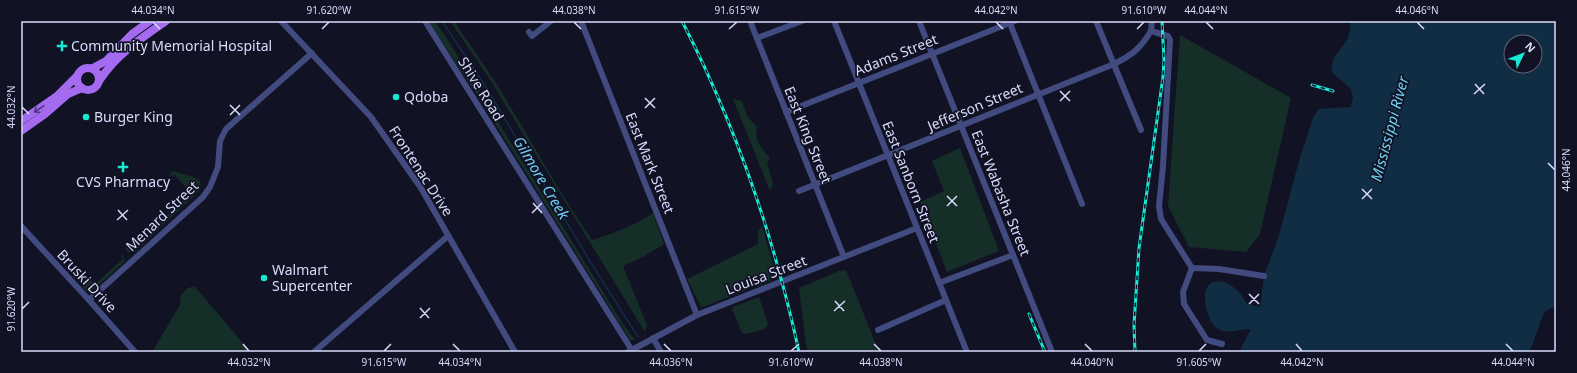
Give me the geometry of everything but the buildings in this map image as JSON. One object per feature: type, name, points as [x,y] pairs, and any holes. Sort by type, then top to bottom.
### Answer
[{"type":"main road","points":[[21,121],[57,96],[84,68],[93,68],[106,61],[129,38],[150,21]]},
{"type":"main road","points":[[77,76],[78,84],[82,88],[92,90],[96,87],[99,81],[122,53],[139,39],[166,21]]},
{"type":"main road","points":[[93,68],[99,74],[99,81]]},
{"type":"main road","points":[[21,131],[45,114],[68,94],[82,88]]},
{"type":"street","name":"Frontenac Drive","points":[[281,21],[372,117],[421,188],[515,352]]},
{"type":"street","name":"Shive Road","points":[[425,21],[631,351]]},
{"type":"street","points":[[528,32],[532,36],[551,21]]},
{"type":"street","name":"East Mark Street","points":[[581,21],[697,315]]},
{"type":"street","name":"East King Street","points":[[750,21],[844,257]]},
{"type":"street","points":[[757,38],[802,21]]},
{"type":"street","name":"East Sanborn Street","points":[[834,21],[966,352]]},
{"type":"street","name":"East Wabasha Street","points":[[919,21],[1052,352]]},
{"type":"street","points":[[1096,21],[1140,130]]},
{"type":"street","points":[[1152,21],[1151,31],[1168,36],[1170,40],[1163,166],[1159,206],[1161,219],[1192,268]]},
{"type":"street","points":[[1011,22],[1082,204]]},
{"type":"street","name":"Adams Street","points":[[786,112],[1011,22]]},
{"type":"street","name":"Jefferson Street","points":[[799,191],[1130,57],[1142,46],[1151,31]]},
{"type":"street","name":"Menard Street","points":[[90,300],[203,197],[210,187],[218,167],[220,141],[226,129],[312,54]]},
{"type":"street","name":"Bruski Drive","points":[[21,226],[90,300],[135,352]]},
{"type":"street","name":"Louisa Street","points":[[631,351],[697,315],[917,228]]},
{"type":"street","points":[[314,352],[448,236]]},
{"type":"street","points":[[939,283],[1013,255]]},
{"type":"street","points":[[1192,268],[1219,269],[1264,276]]},
{"type":"street","points":[[1192,268],[1183,292],[1184,304],[1207,340],[1222,344]]},
{"type":"street","points":[[878,330],[946,300]]},
{"type":"street","points":[[653,338],[661,352]]},
{"type":"green space","points":[[428,21],[435,21],[444,34],[623,324],[635,340],[630,340],[481,101]]},
{"type":"green space","points":[[450,21],[454,21],[498,86],[565,199],[592,240],[623,229],[653,213],[664,244],[643,257],[623,266],[647,325],[645,332],[487,75]]},
{"type":"green space","points":[[1180,35],[1291,98],[1260,234],[1246,252],[1189,247],[1168,206]]},
{"type":"green space","points":[[733,99],[742,101],[747,116],[757,127],[756,132],[759,144],[770,158],[767,163],[773,184],[770,191]]},
{"type":"green space","points":[[960,148],[999,251],[947,272],[920,202],[944,191],[932,161]]},
{"type":"green space","points":[[172,171],[194,177],[200,181],[201,189],[135,252],[128,252],[125,248],[127,247],[130,250],[159,223],[157,219],[159,218],[162,220],[185,198],[183,195],[188,190],[175,175],[170,176]]},
{"type":"green space","points":[[762,226],[774,267],[770,272],[770,281],[756,287],[754,285],[751,286],[751,288],[701,307],[687,279],[758,244],[758,231]]},
{"type":"green space","points":[[123,254],[124,262],[91,292],[86,291],[80,284],[80,281],[88,277],[95,284],[123,259],[121,256]]},
{"type":"green space","points":[[846,270],[879,352],[807,352],[799,288],[839,271]]},
{"type":"green space","points":[[194,286],[248,349],[246,352],[152,352],[180,305],[181,296],[186,289]]},
{"type":"green space","points":[[759,297],[768,324],[765,329],[746,334],[742,333],[732,309],[733,307]]},
{"type":"water","name":"Mississippi River","points":[[1350,21],[1556,21],[1556,309],[1553,307],[1544,312],[1529,352],[1239,352],[1251,329],[1222,331],[1214,326],[1208,314],[1205,300],[1206,290],[1210,284],[1217,281],[1233,286],[1247,304],[1260,307],[1264,276],[1279,235],[1299,161],[1313,118],[1319,109],[1350,107],[1353,99],[1351,89],[1332,72],[1333,61],[1346,42],[1350,31]]},
{"type":"waterway","name":"Gilmore Creek","points":[[442,21],[484,84],[591,263],[638,337]]},
{"type":"railway","points":[[682,21],[720,101],[751,183],[778,267],[799,352]]},
{"type":"railway","points":[[1135,352],[1134,325],[1139,248],[1163,77],[1164,60],[1162,21]]},
{"type":"railway","points":[[1312,85],[1333,91]]},
{"type":"railway","points":[[1029,314],[1045,352]]},
{"type":"place","name":"Community Memorial Hospital","points":[[62,46]]},
{"type":"place","name":"Qdoba","points":[[396,97]]},
{"type":"place","name":"Burger King","points":[[86,117]]},
{"type":"place","name":"CVS Pharmacy","points":[[123,167]]},
{"type":"place","name":"Walmart Supercenter","points":[[264,278]]}]
